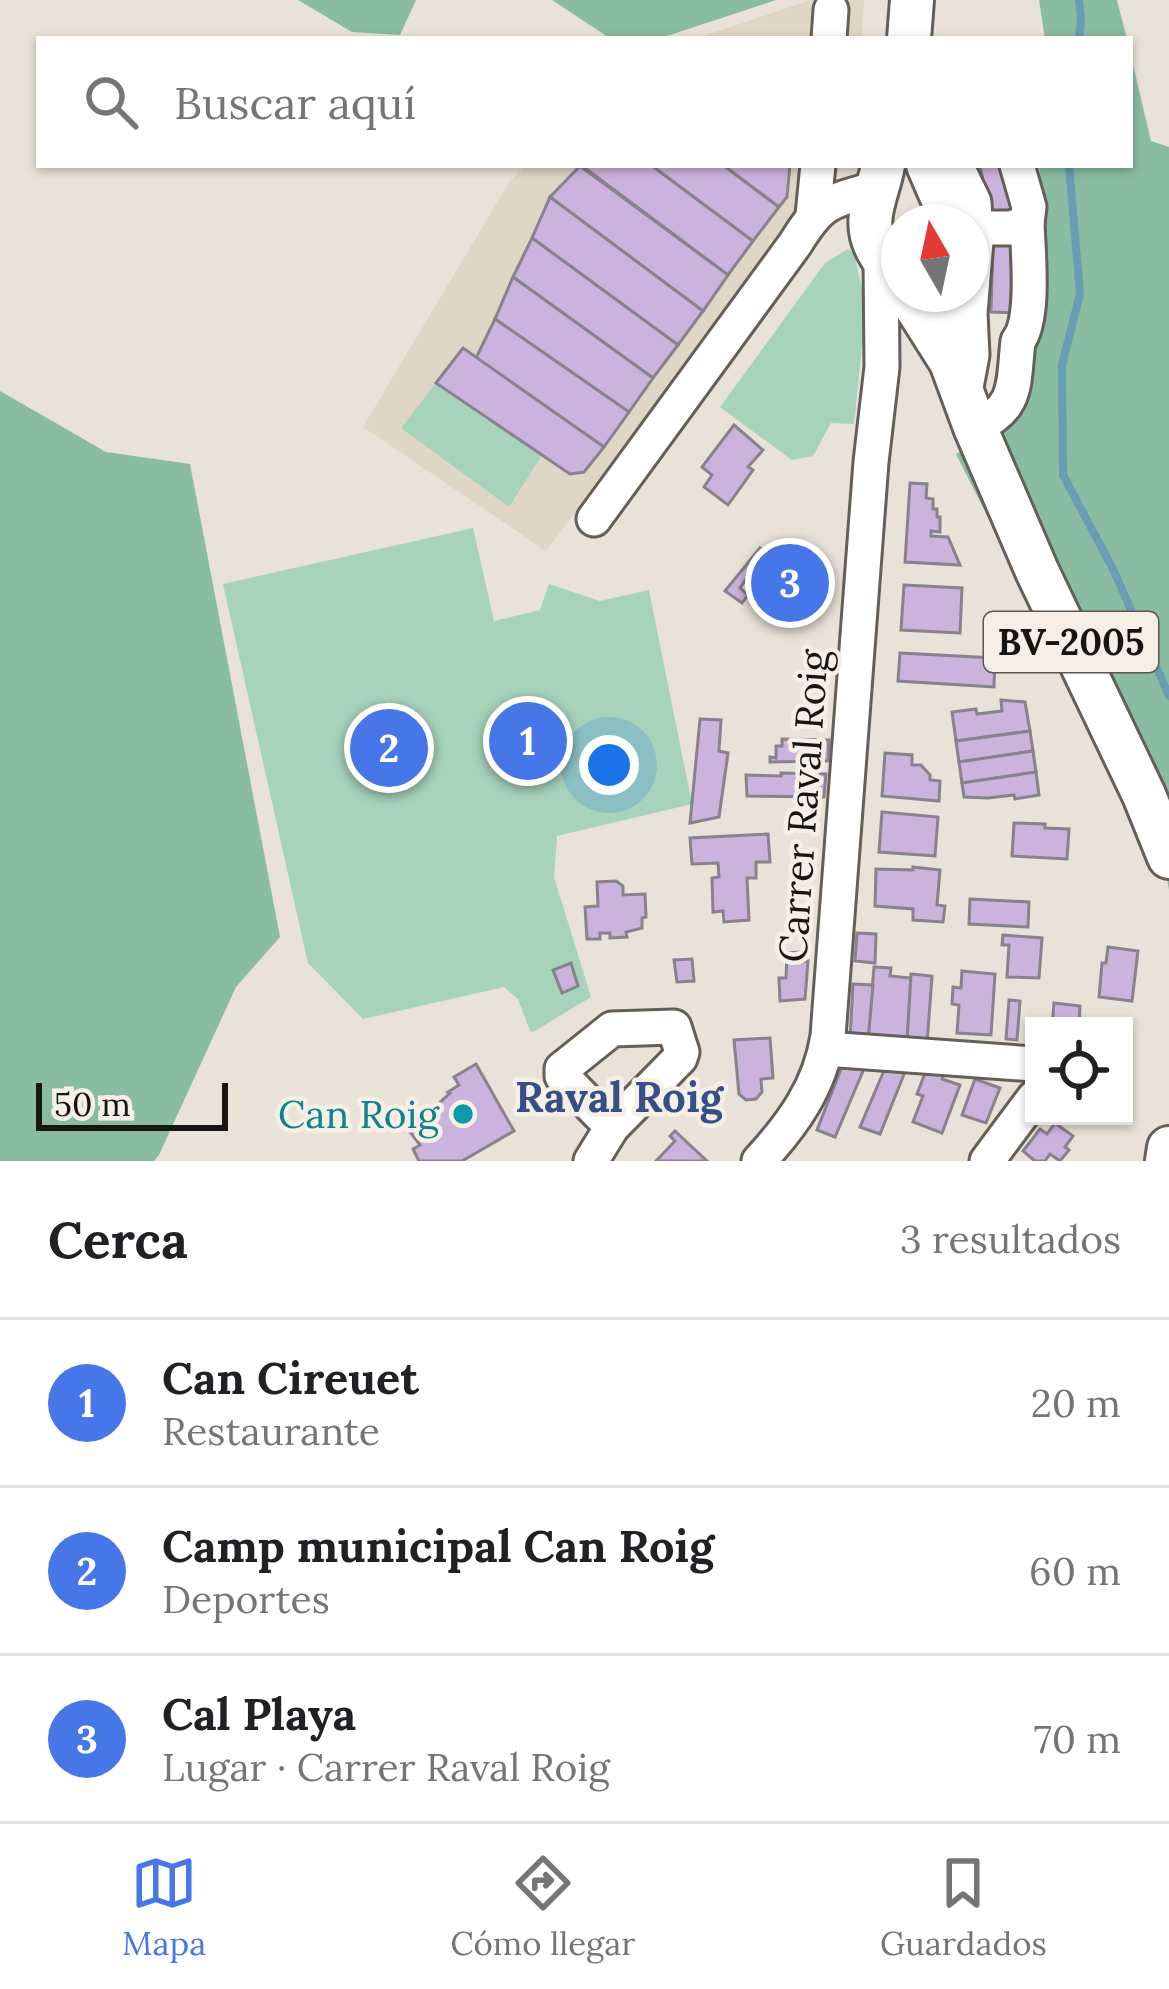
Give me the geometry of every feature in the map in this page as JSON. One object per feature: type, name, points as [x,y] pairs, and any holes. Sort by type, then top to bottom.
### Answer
[{"type":"main road","points":[[909,36],[912,0]]},
{"type":"main road","points":[[911,168],[923,204]]},
{"type":"main road","points":[[875,180],[870,214],[881,218]]},
{"type":"main road","name":"BV-2005","points":[[950,312],[965,382],[1037,572],[1169,856]]},
{"type":"main road","points":[[1167,1161],[1169,1148]]},
{"type":"street","points":[[804,230],[817,168]]},
{"type":"street","points":[[830,168],[841,182],[875,180]]},
{"type":"street","points":[[594,519],[804,230],[830,202],[875,180]]},
{"type":"street","points":[[989,227],[1022,220]]},
{"type":"street","points":[[989,227],[1022,220]]},
{"type":"street","points":[[989,231],[1010,228],[1022,220]]},
{"type":"street","points":[[965,382],[1024,335],[1022,220]]},
{"type":"street","points":[[804,230],[841,224],[881,231]]},
{"type":"street","name":"Carrer Raval Roig","points":[[883,367],[905,312]]},
{"type":"street","name":"Carrer Raval Roig","points":[[759,1161],[802,1108],[817,1081],[826,1049],[871,462],[883,367],[905,312]]},
{"type":"street","points":[[950,312],[965,382],[997,418],[1008,404],[1018,341]]},
{"type":"street","points":[[826,1049],[1025,1063]]},
{"type":"street","points":[[987,1161],[1025,1110]]},
{"type":"street","points":[[591,1161],[612,1127]]},
{"type":"shaded area","points":[[811,0],[864,0],[862,36],[704,36]]},
{"type":"shaded area","points":[[523,168],[840,168],[546,551],[363,427],[510,181]]},
{"type":"green space","points":[[298,0],[416,0],[400,35],[352,32]]},
{"type":"green space","points":[[552,0],[776,0],[667,36],[606,36]]},
{"type":"green space","points":[[1039,0],[1117,0],[1126,36],[1045,36]]},
{"type":"green space","points":[[1133,65],[1151,141],[1169,147],[1169,890],[1163,856],[956,454],[1018,417],[1038,326],[1046,248],[1039,168],[1133,168]]},
{"type":"green space","points":[[848,249],[854,253],[866,307],[854,424],[831,423],[813,456],[792,460],[720,407],[825,263]]},
{"type":"green space","points":[[436,383],[542,455],[509,507],[401,428]]},
{"type":"green space","points":[[0,391],[106,452],[190,464],[280,937],[236,987],[154,1161],[0,1161]]},
{"type":"green space","points":[[473,528],[494,621],[540,610],[549,584],[600,601],[649,590],[692,804],[557,836],[554,877],[591,997],[533,1032],[518,999],[504,987],[363,1019],[308,963],[223,584]]},
{"type":"building","points":[[583,168],[728,275],[703,311],[550,197]]},
{"type":"building","points":[[585,168],[655,168],[753,241],[728,275]]},
{"type":"building","points":[[655,168],[727,168],[779,207],[753,241]]},
{"type":"building","points":[[727,168],[790,168],[787,197],[779,207]]},
{"type":"building","points":[[981,168],[1014,168],[1021,209],[990,215]]},
{"type":"building","points":[[550,197],[703,311],[678,345],[532,238]]},
{"type":"building","points":[[532,238],[678,345],[653,378],[513,277]]},
{"type":"building","points":[[993,243],[1019,243],[1017,313],[991,312]]},
{"type":"building","points":[[513,277],[653,378],[629,412],[495,319]]},
{"type":"building","points":[[495,319],[629,412],[604,447],[476,358]]},
{"type":"building","points":[[463,348],[604,447],[584,472],[570,474],[436,383]]},
{"type":"building","points":[[734,425],[763,450],[728,505],[704,487],[712,475],[702,467]]},
{"type":"building","points":[[910,483],[927,484],[926,498],[933,499],[933,509],[940,517],[940,532],[931,531],[931,536],[948,537],[960,565],[905,562]]},
{"type":"building","points":[[760,548],[772,556],[755,584],[747,578],[740,588],[748,595],[742,603],[725,591]]},
{"type":"building","points":[[779,554],[820,577],[810,598],[791,589],[786,597],[780,594],[773,607],[755,598]]},
{"type":"building","points":[[904,585],[962,588],[960,633],[901,630]]},
{"type":"building","points":[[900,653],[995,658],[994,687],[898,681]]},
{"type":"building","points":[[1001,700],[1025,702],[1030,731],[956,741],[952,712],[1002,711]]},
{"type":"building","points":[[700,719],[721,720],[719,751],[728,753],[719,817],[690,823]]},
{"type":"building","points":[[1030,731],[1033,751],[959,762],[956,741]]},
{"type":"building","points":[[782,739],[829,740],[828,761],[770,762]]},
{"type":"building","points":[[1033,751],[1036,772],[962,783],[959,762]]},
{"type":"building","points":[[885,753],[912,755],[912,765],[921,765],[930,780],[940,781],[939,801],[882,796]]},
{"type":"building","points":[[1036,772],[1039,795],[964,797],[962,783]]},
{"type":"building","points":[[826,774],[824,797],[747,796],[746,775]]},
{"type":"building","points":[[882,812],[938,817],[935,856],[879,852]]},
{"type":"building","points":[[1014,823],[1069,829],[1067,859],[1012,856]]},
{"type":"building","points":[[768,834],[770,862],[756,862],[756,878],[747,878],[749,920],[724,922],[723,911],[713,912],[712,878],[719,877],[718,863],[692,864],[690,838]]},
{"type":"building","points":[[876,869],[940,870],[937,905],[945,906],[943,922],[913,920],[913,909],[875,906]]},
{"type":"building","points":[[616,881],[623,886],[623,895],[645,894],[642,928],[626,932],[627,937],[600,933],[600,939],[587,939],[585,907],[598,906],[597,882]]},
{"type":"building","points":[[970,899],[1029,902],[1028,927],[969,924]]},
{"type":"building","points":[[857,933],[876,934],[875,963],[855,961]]},
{"type":"building","points":[[1003,935],[1042,938],[1039,978],[1007,977],[1009,945],[1002,945]]},
{"type":"building","points":[[1108,947],[1138,951],[1132,1001],[1099,997]]},
{"type":"building","points":[[799,952],[801,962],[808,961],[805,999],[780,1001],[779,978],[786,978],[787,953]]},
{"type":"building","points":[[692,959],[694,981],[677,982],[674,960]]},
{"type":"building","points":[[571,963],[578,986],[562,993],[553,970]]},
{"type":"building","points":[[874,967],[891,968],[890,976],[911,978],[907,1043],[868,1040]]},
{"type":"building","points":[[962,971],[995,974],[991,1035],[957,1033],[959,1005],[952,1004],[953,987],[961,988]]},
{"type":"building","points":[[911,974],[932,976],[927,1044],[907,1043]]},
{"type":"building","points":[[853,984],[873,985],[868,1040],[850,1039]]},
{"type":"building","points":[[1009,1000],[1020,1001],[1017,1040],[1006,1039]]},
{"type":"building","points":[[1054,1003],[1080,1006],[1079,1017],[1053,1017]]},
{"type":"building","points":[[770,1038],[773,1078],[761,1079],[762,1092],[746,1100],[739,1094],[734,1040]]},
{"type":"building","name":"Can Roig","points":[[476,1064],[514,1131],[462,1161],[419,1161],[413,1149],[420,1145],[404,1124],[437,1105],[459,1085],[454,1077]]},
{"type":"building","points":[[843,1064],[866,1064],[835,1137],[817,1130]]},
{"type":"building","points":[[886,1066],[907,1067],[880,1134],[860,1127]]},
{"type":"building","points":[[927,1068],[946,1069],[942,1079],[960,1085],[942,1133],[913,1122]]},
{"type":"building","points":[[975,1079],[1000,1088],[986,1123],[962,1115]]},
{"type":"building","points":[[1058,1125],[1073,1136],[1060,1161],[1050,1154],[1045,1161],[1035,1161],[1023,1151],[1040,1129],[1047,1134]]},
{"type":"building","points":[[675,1131],[707,1161],[656,1161],[675,1141],[670,1136]]},
{"type":"waterway","points":[[1079,0],[1079,36]]},
{"type":"waterway","points":[[1069,168],[1080,294],[1062,365],[1063,475],[1113,569],[1169,696]]},
{"type":"place","name":"Cal Playa","points":[[790,583]]},
{"type":"place","name":"Can Cireuet","points":[[528,741]]},
{"type":"place","name":"Camp municipal Can Roig","points":[[389,748]]},
{"type":"place","name":"Can Roig","points":[[463,1114]]},
{"type":"district","name":"Raval Roig","points":[[619,1097]]}]
